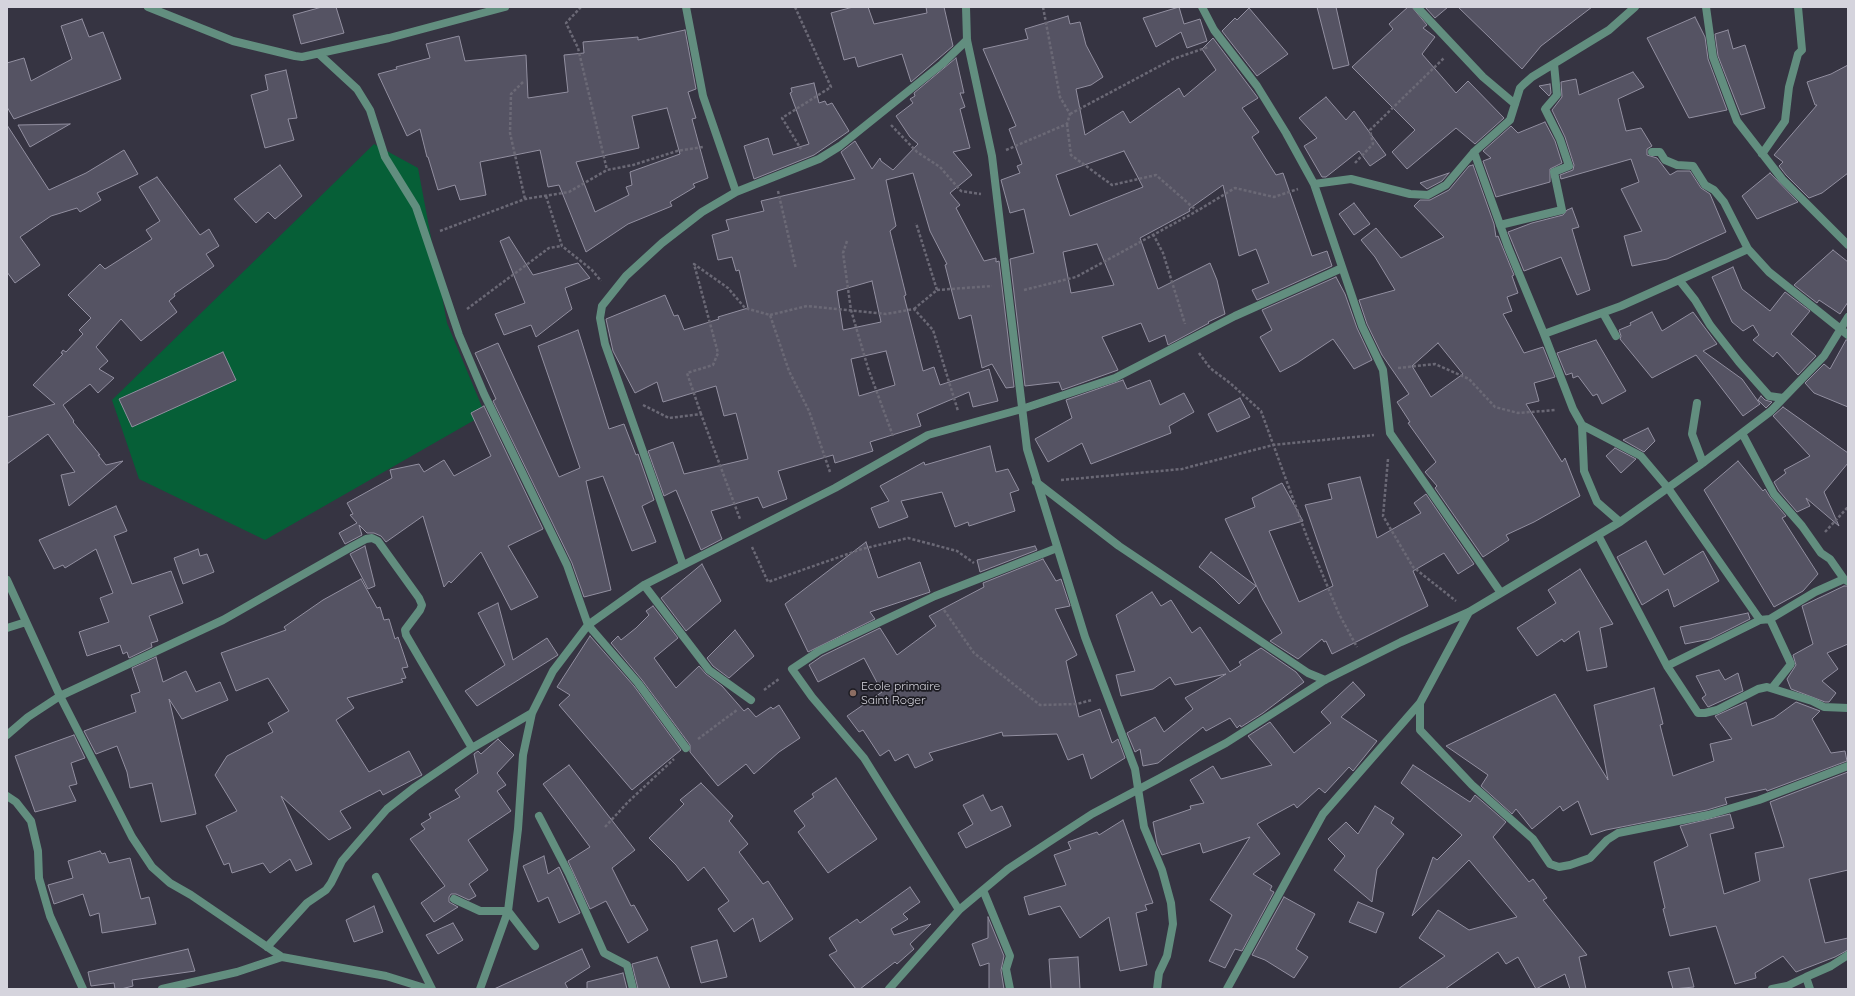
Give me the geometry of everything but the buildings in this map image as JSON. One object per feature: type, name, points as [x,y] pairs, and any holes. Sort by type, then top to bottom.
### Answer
[{"type":"street","points":[[148,7],[233,41],[295,56],[319,54],[389,38],[504,7]]},
{"type":"street","points":[[686,7],[703,96],[736,192]]},
{"type":"street","points":[[966,7],[967,40],[992,156],[1027,449],[1085,637],[1135,769],[1144,827],[1162,870],[1170,903],[1173,924],[1167,956],[1159,973],[1157,989]]},
{"type":"street","points":[[1202,7],[1214,30],[1257,86],[1286,133],[1314,184],[1362,326],[1383,370],[1390,433],[1501,593]]},
{"type":"street","points":[[1417,7],[1488,82],[1515,104]]},
{"type":"street","points":[[1314,184],[1352,180],[1410,194],[1428,195],[1446,185],[1474,152],[1510,120],[1520,88],[1524,84],[1532,77],[1609,30],[1635,7]]},
{"type":"street","points":[[1706,7],[1712,57],[1737,121],[1782,179],[1848,245]]},
{"type":"street","points":[[1762,154],[1785,121],[1789,87],[1798,54],[1802,50],[1798,7]]},
{"type":"street","points":[[683,565],[605,344],[600,318],[602,306],[626,276],[662,243],[702,212],[736,192],[810,163],[840,146],[942,64],[967,40]]},
{"type":"street","points":[[319,54],[357,89],[370,110],[385,157],[416,207],[454,319],[484,394],[567,565],[588,625],[638,683],[686,748]]},
{"type":"street","points":[[1500,225],[1562,210],[1554,172],[1569,166],[1560,139],[1545,109],[1557,95],[1554,64]]},
{"type":"street","points":[[1474,152],[1500,225],[1573,409],[1582,425],[1584,471],[1597,502],[1620,522]]},
{"type":"street","points":[[1652,152],[1660,152],[1666,160],[1677,165],[1693,166],[1705,185],[1714,190],[1724,202],[1748,249],[1769,272],[1848,335]]},
{"type":"street","points":[[1544,334],[1603,313],[1748,249]]},
{"type":"street","points":[[480,989],[508,911],[518,829],[523,755],[532,713],[553,671],[588,625],[644,585],[835,488],[928,435],[1022,409],[1115,378],[1235,316],[1342,268]]},
{"type":"street","points":[[1680,280],[1695,300],[1710,325],[1739,362],[1769,396],[1783,398]]},
{"type":"street","points":[[1603,313],[1616,336]]},
{"type":"street","points":[[889,989],[959,910],[1008,869],[1092,814],[1226,743],[1325,680],[1468,612],[1620,522],[1703,463],[1771,411],[1824,356],[1848,317]]},
{"type":"street","points":[[1697,403],[1692,434],[1703,463]]},
{"type":"street","points":[[1582,425],[1641,456],[1668,488],[1760,620]]},
{"type":"street","points":[[1667,666],[1760,620],[1770,619],[1815,592],[1846,580],[1830,559],[1821,553],[1802,526],[1774,494],[1742,433]]},
{"type":"street","points":[[1036,482],[1120,546],[1308,673],[1325,680]]},
{"type":"street","points":[[1598,535],[1667,666],[1695,710],[1700,714],[1717,710],[1762,688],[1772,688],[1812,701],[1824,707],[1848,708]]},
{"type":"street","points":[[7,735],[28,717],[60,696],[224,620],[353,546],[366,539],[372,538],[378,541],[422,604],[420,610],[405,630],[406,635],[472,748]]},
{"type":"street","points":[[959,910],[864,758],[812,698],[792,669],[819,651],[935,596],[1057,548]]},
{"type":"street","points":[[7,580],[60,696],[132,837],[152,867],[170,883],[191,895],[282,957],[386,976],[428,989]]},
{"type":"street","points":[[644,585],[709,670],[751,700]]},
{"type":"street","points":[[1227,989],[1323,814],[1420,703],[1468,612]]},
{"type":"street","points":[[1770,619],[1791,664],[1772,688]]},
{"type":"street","points":[[7,628],[26,622]]},
{"type":"street","points":[[1420,703],[1420,730],[1472,785],[1533,839],[1550,864],[1558,867],[1570,865],[1590,858],[1607,840],[1618,833],[1708,816],[1759,800],[1848,766]]},
{"type":"street","points":[[267,947],[307,903],[329,887],[342,861],[387,809],[415,787],[472,748],[532,713]]},
{"type":"street","points":[[7,796],[16,802],[31,821],[38,851],[39,878],[50,916],[83,989]]},
{"type":"street","points":[[539,816],[569,874],[604,953],[627,965],[633,989]]},
{"type":"street","points":[[376,877],[432,989]]},
{"type":"street","points":[[983,890],[1010,956],[1006,969],[1010,989]]},
{"type":"street","points":[[454,899],[480,911],[508,911]]},
{"type":"street","points":[[508,911],[535,946]]},
{"type":"street","points":[[1772,989],[1786,986],[1831,966],[1848,955]]},
{"type":"street","points":[[162,989],[189,986],[282,957]]},
{"type":"street","points":[[1806,977],[1810,989]]},
{"type":"path","points":[[581,7],[566,23],[578,48],[607,170]]},
{"type":"path","points":[[795,7],[831,87],[782,118],[810,163]]},
{"type":"path","points":[[1043,7],[1060,97],[1070,114]]},
{"type":"path","points":[[1197,212],[1156,174],[1112,185],[1071,155],[1067,124],[1070,114],[1173,59],[1223,42]]},
{"type":"path","points":[[1352,180],[1355,162],[1373,144],[1370,130],[1455,48]]},
{"type":"path","points":[[523,82],[511,94],[510,133],[525,199]]},
{"type":"path","points":[[879,114],[917,152],[940,167],[961,190],[997,196]]},
{"type":"path","points":[[992,156],[1067,124]]},
{"type":"path","points":[[426,236],[525,199],[569,192],[607,170],[633,165],[677,151],[720,145]]},
{"type":"path","points":[[775,177],[796,269]]},
{"type":"path","points":[[1008,294],[1076,277],[1153,234],[1197,212],[1235,188],[1274,197],[1314,184]]},
{"type":"path","points":[[546,196],[562,246],[592,270],[611,295]]},
{"type":"path","points":[[916,223],[937,290]]},
{"type":"path","points":[[1153,234],[1163,253],[1174,283],[1190,340],[1210,368],[1230,383],[1261,411],[1307,537],[1339,614],[1365,660]]},
{"type":"path","points":[[846,241],[843,253],[851,310],[868,368],[899,452]]},
{"type":"path","points":[[454,319],[549,248],[562,246]]},
{"type":"path","points":[[989,574],[957,551],[908,538],[862,549],[768,582],[746,534],[687,373],[713,365],[718,353],[694,264],[728,288],[744,308],[770,315],[807,306],[886,314],[914,309],[937,290],[1008,284]]},
{"type":"path","points":[[914,309],[933,330],[962,426]]},
{"type":"path","points":[[770,315],[789,371],[809,411],[835,488]]},
{"type":"path","points":[[1383,370],[1435,364],[1469,379],[1495,407],[1518,413],[1573,409]]},
{"type":"path","points":[[623,395],[669,418],[701,414]]},
{"type":"path","points":[[1036,482],[1182,469],[1273,445],[1390,433],[1383,516],[1413,567],[1468,612]]},
{"type":"path","points":[[1814,544],[1848,507]]},
{"type":"path","points":[[935,596],[974,653],[1040,704],[1077,704],[1107,696]]},
{"type":"green space","points":[[374,144],[418,168],[447,323],[485,414],[265,540],[139,479],[112,400]]},
{"type":"place","name":"Ecole primaire Saint Roger","points":[[853,693]]}]
